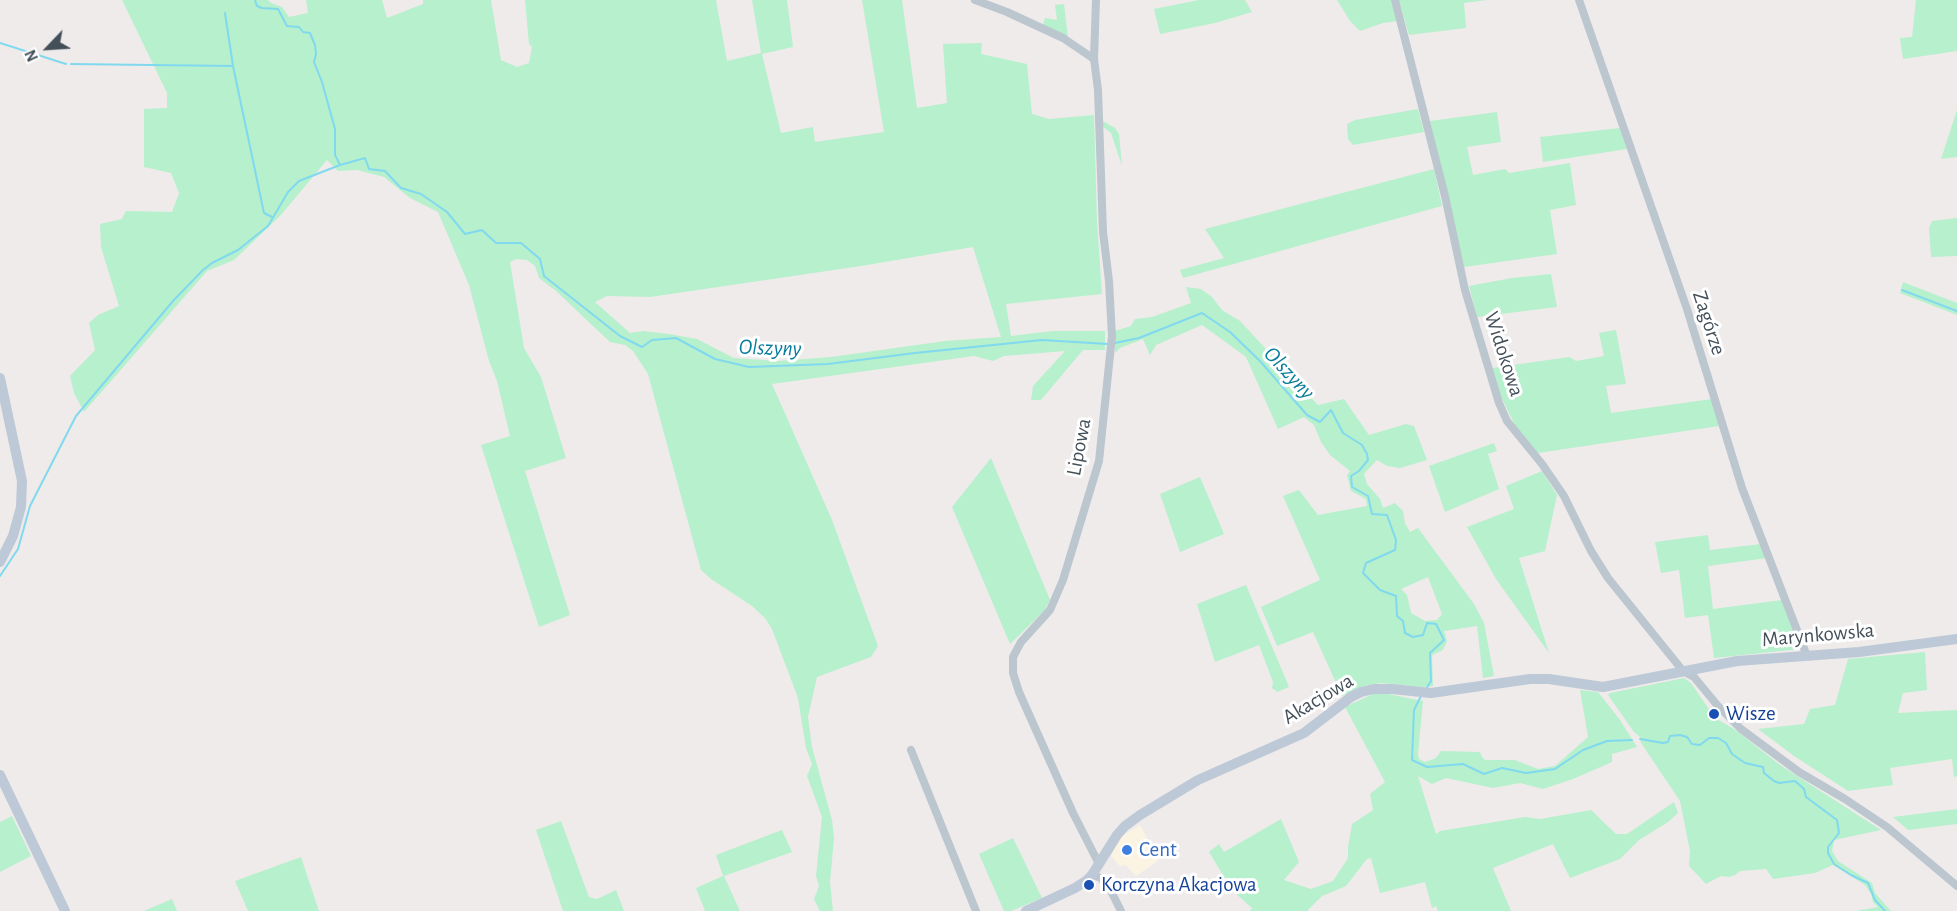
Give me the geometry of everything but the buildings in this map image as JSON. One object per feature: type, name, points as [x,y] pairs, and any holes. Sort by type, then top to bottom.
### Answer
[{"type":"street","points":[[975,0],[1063,38],[1094,59]]},
{"type":"street","name":"Lipowa","points":[[1096,0],[1094,59],[1098,90],[1103,232],[1112,336],[1099,461],[1063,580],[1050,610],[1021,642],[1013,657],[1013,673],[1073,813],[1100,864]]},
{"type":"street","name":"Widokowa","points":[[1395,0],[1445,196],[1465,290],[1499,403],[1508,421],[1564,496],[1591,551],[1608,578],[1683,671]]},
{"type":"street","name":"Zagórze","points":[[1579,0],[1687,309],[1742,488],[1807,656]]},
{"type":"street","points":[[0,378],[22,481],[21,507],[13,536],[0,562]]},
{"type":"street","name":"Marynkowska","points":[[1683,671],[1737,661],[1859,652],[1957,639]]},
{"type":"street","points":[[1683,671],[1694,677],[1718,706],[1742,729],[1799,772],[1887,827],[1957,886]]},
{"type":"street","name":"Akacjowa","points":[[1026,911],[1075,888],[1092,875],[1117,835],[1140,815],[1198,780],[1304,733],[1361,692],[1374,689],[1431,693],[1530,678],[1549,678],[1603,687],[1625,685],[1683,671]]},
{"type":"street","points":[[911,750],[976,911]]},
{"type":"street","points":[[0,775],[65,911]]},
{"type":"street","points":[[1092,875],[1101,878],[1111,891],[1121,911]]},
{"type":"shaded area","points":[[1140,825],[1159,860],[1136,876],[1126,865],[1120,866],[1111,856],[1120,837]]},
{"type":"green space","points":[[122,0],[268,0],[282,7],[289,17],[308,13],[306,0],[382,0],[387,18],[423,4],[423,0],[491,0],[501,60],[517,67],[529,63],[532,47],[529,44],[525,0],[716,0],[727,61],[761,53],[752,0],[787,0],[793,47],[762,54],[781,133],[813,127],[815,142],[884,132],[862,0],[902,0],[917,108],[947,103],[943,44],[982,43],[981,54],[1027,64],[1032,114],[1049,119],[1094,115],[1102,294],[1006,304],[1011,336],[1052,331],[1105,331],[1105,350],[1083,350],[1041,400],[1031,400],[1033,386],[1065,351],[1004,356],[993,361],[974,356],[772,384],[832,520],[878,646],[871,657],[817,677],[808,717],[812,747],[832,820],[834,838],[830,882],[833,911],[820,911],[814,899],[819,886],[816,876],[822,817],[807,776],[812,764],[806,748],[798,698],[772,629],[765,618],[752,606],[701,570],[648,374],[633,351],[625,345],[610,342],[539,278],[535,266],[527,260],[516,259],[510,262],[524,348],[541,377],[566,458],[525,471],[570,615],[539,627],[481,445],[510,436],[497,381],[489,361],[469,285],[438,212],[410,198],[384,177],[357,170],[338,171],[327,160],[280,216],[234,260],[207,271],[84,412],[74,393],[70,376],[95,350],[89,323],[98,315],[119,306],[101,247],[100,224],[122,219],[126,211],[172,212],[179,193],[171,173],[144,167],[144,109],[167,108],[167,93]],"holes":[[[973,247],[1001,337],[945,341],[831,357],[778,361],[734,358],[697,339],[643,331],[630,333],[595,302],[607,296],[650,297]]]},
{"type":"green space","points":[[1199,0],[1245,0],[1252,12],[1215,23],[1160,34],[1154,9]]},
{"type":"green space","points":[[1337,0],[1391,0],[1397,21],[1360,31],[1350,21]]},
{"type":"green space","points":[[1399,0],[1487,0],[1464,3],[1466,28],[1409,35]]},
{"type":"green space","points":[[1916,0],[1957,0],[1957,51],[1903,59],[1900,38],[1912,37]]},
{"type":"green space","points":[[1064,4],[1068,38],[1043,25],[1045,18],[1057,20],[1055,5]]},
{"type":"green space","points":[[1418,109],[1424,132],[1353,145],[1348,139],[1347,124],[1355,120]]},
{"type":"green space","points":[[1957,110],[1957,157],[1941,159]]},
{"type":"green space","points":[[1497,112],[1501,142],[1467,147],[1473,175],[1505,169],[1509,173],[1570,163],[1576,205],[1550,210],[1557,254],[1464,267],[1430,121]]},
{"type":"green space","points":[[1103,121],[1115,128],[1119,134],[1122,166],[1111,133],[1102,126]]},
{"type":"green space","points":[[1620,128],[1627,149],[1543,162],[1540,137]]},
{"type":"green space","points":[[1434,169],[1442,206],[1183,278],[1180,270],[1224,258],[1205,229]]},
{"type":"green space","points":[[1957,218],[1957,256],[1931,257],[1929,228],[1932,221]]},
{"type":"green space","points":[[1551,274],[1557,307],[1477,317],[1469,286]]},
{"type":"green space","points":[[1903,282],[1957,303],[1957,315],[1900,293]]},
{"type":"green space","points":[[1186,287],[1201,289],[1212,297],[1222,310],[1240,321],[1318,405],[1344,399],[1369,435],[1406,424],[1414,426],[1427,460],[1400,468],[1387,466],[1377,460],[1364,474],[1367,484],[1380,499],[1383,508],[1395,503],[1403,511],[1405,523],[1410,532],[1418,528],[1474,604],[1484,623],[1494,676],[1483,678],[1477,626],[1444,631],[1447,641],[1443,650],[1432,655],[1433,686],[1381,683],[1364,686],[1342,696],[1313,632],[1277,646],[1261,607],[1320,580],[1283,496],[1299,490],[1318,515],[1367,506],[1366,499],[1351,491],[1347,475],[1350,471],[1330,455],[1321,442],[1314,425],[1304,417],[1278,429],[1246,357],[1202,325],[1156,345],[1150,355],[1143,339],[1120,348],[1115,353],[1115,331],[1131,326],[1135,319],[1152,317],[1191,303]],"holes":[[[1428,577],[1442,614],[1437,620],[1425,621],[1411,613],[1407,595],[1401,589]]]},
{"type":"green space","points":[[1616,330],[1626,384],[1606,386],[1611,413],[1712,399],[1719,426],[1538,453],[1515,425],[1501,397],[1492,368],[1569,357],[1576,361],[1604,356],[1599,333]]},
{"type":"green space","points":[[1494,443],[1497,451],[1488,454],[1499,489],[1445,512],[1429,466]]},
{"type":"green space","points":[[991,458],[1050,600],[1044,611],[1010,644],[952,507]]},
{"type":"green space","points":[[1542,471],[1557,495],[1545,551],[1519,558],[1549,653],[1496,579],[1467,527],[1514,509],[1506,486]]},
{"type":"green space","points":[[1200,477],[1224,534],[1180,552],[1160,494]]},
{"type":"green space","points":[[1708,535],[1710,550],[1761,544],[1767,558],[1708,566],[1713,609],[1782,600],[1800,649],[1714,658],[1708,615],[1685,618],[1679,570],[1661,573],[1655,542]]},
{"type":"green space","points":[[1246,585],[1289,687],[1277,692],[1272,688],[1273,682],[1259,645],[1215,662],[1197,604]]},
{"type":"green space","points":[[1925,652],[1927,690],[1903,693],[1898,713],[1957,710],[1957,776],[1954,777],[1952,759],[1890,768],[1893,785],[1848,791],[1794,756],[1758,729],[1804,724],[1810,709],[1835,705],[1848,659]]},
{"type":"green space","points":[[1684,678],[1691,683],[1715,718],[1734,729],[1780,765],[1881,830],[1834,840],[1832,851],[1838,861],[1872,883],[1875,893],[1891,911],[1856,911],[1878,907],[1865,885],[1833,865],[1815,873],[1773,879],[1766,869],[1740,871],[1729,877],[1721,876],[1706,884],[1689,866],[1690,851],[1680,801],[1641,743],[1640,737],[1608,695]]},
{"type":"green space","points":[[1580,690],[1598,692],[1637,747],[1612,754],[1612,762],[1543,789],[1520,783],[1493,788],[1446,778],[1432,784],[1418,776],[1436,834],[1440,831],[1525,817],[1540,819],[1591,810],[1616,834],[1627,834],[1674,802],[1678,813],[1639,840],[1620,859],[1570,878],[1553,844],[1493,868],[1511,911],[1438,911],[1436,906],[1432,908],[1425,882],[1380,893],[1371,858],[1367,859],[1346,886],[1322,896],[1307,911],[1250,911],[1252,908],[1232,890],[1209,852],[1219,844],[1224,852],[1281,819],[1299,862],[1284,880],[1311,889],[1333,881],[1348,858],[1352,824],[1373,810],[1370,794],[1385,782],[1345,707],[1373,694],[1388,694],[1423,701],[1418,754],[1419,759],[1425,762],[1436,758],[1441,751],[1480,752],[1485,760],[1515,760],[1538,769],[1555,766],[1588,737]]},
{"type":"green space","points":[[1957,809],[1957,824],[1908,830],[1893,817]]},
{"type":"green space","points":[[12,816],[31,856],[0,872],[0,822]]},
{"type":"green space","points":[[561,821],[589,897],[597,899],[616,890],[624,911],[563,911],[536,830]]},
{"type":"green space","points":[[782,830],[792,852],[724,876],[740,911],[705,911],[696,888],[723,876],[716,855]]},
{"type":"green space","points":[[1013,838],[1042,898],[1011,911],[1004,911],[979,854]]},
{"type":"green space","points":[[301,857],[319,911],[248,911],[235,881]]},
{"type":"green space","points":[[172,899],[177,911],[144,911]]},
{"type":"waterway","points":[[255,0],[257,6],[262,8],[278,9],[287,26],[299,27],[303,32],[310,33],[315,45],[314,62],[335,129],[335,155],[340,165]]},
{"type":"waterway","points":[[225,13],[233,66],[264,213],[272,217]]},
{"type":"waterway","points":[[0,43],[66,64]]},
{"type":"waterway","points":[[71,64],[233,66]]},
{"type":"waterway","name":"Olszyny","points":[[0,576],[18,549],[30,506],[76,416],[173,301],[203,270],[238,250],[268,226],[288,192],[299,181],[365,158],[369,169],[385,171],[401,188],[421,194],[447,212],[465,234],[482,230],[496,243],[521,243],[540,259],[544,276],[620,336],[642,347],[652,340],[676,338],[715,359],[749,367],[828,364],[1042,340],[1108,344]]},
{"type":"waterway","points":[[1902,290],[1957,311]]},
{"type":"waterway","name":"Olszyny","points":[[1115,343],[1139,338],[1202,313],[1230,332],[1260,361],[1307,415],[1320,422],[1331,410],[1343,433],[1362,445],[1367,454],[1368,460],[1359,471],[1351,476],[1352,487],[1368,496],[1372,514],[1387,515],[1396,540],[1395,550],[1366,563],[1363,573],[1380,590],[1396,596],[1397,616],[1403,621],[1405,633],[1413,637],[1423,635],[1427,623],[1436,624],[1444,640],[1430,653],[1431,681],[1426,689]]},
{"type":"waterway","name":"Olszyny","points":[[1421,696],[1414,710],[1412,760],[1427,767],[1463,764],[1484,774],[1502,768],[1526,773],[1555,769],[1583,750],[1607,741],[1632,740]]},
{"type":"waterway","name":"Olszyny","points":[[1640,739],[1663,743],[1668,742],[1670,736],[1680,735],[1687,737],[1692,744],[1700,745],[1709,738],[1718,738],[1726,743],[1732,754],[1745,763],[1763,767],[1764,773],[1774,781],[1779,783],[1795,781],[1804,789],[1806,797],[1837,820],[1839,833],[1828,847],[1828,853],[1834,864],[1868,883],[1875,900],[1885,911]]},
{"type":"place","name":"Wisze","points":[[1714,714]]},
{"type":"place","name":"Cent","points":[[1127,850]]},
{"type":"place","name":"Korczyna Akacjowa","points":[[1089,885]]}]
